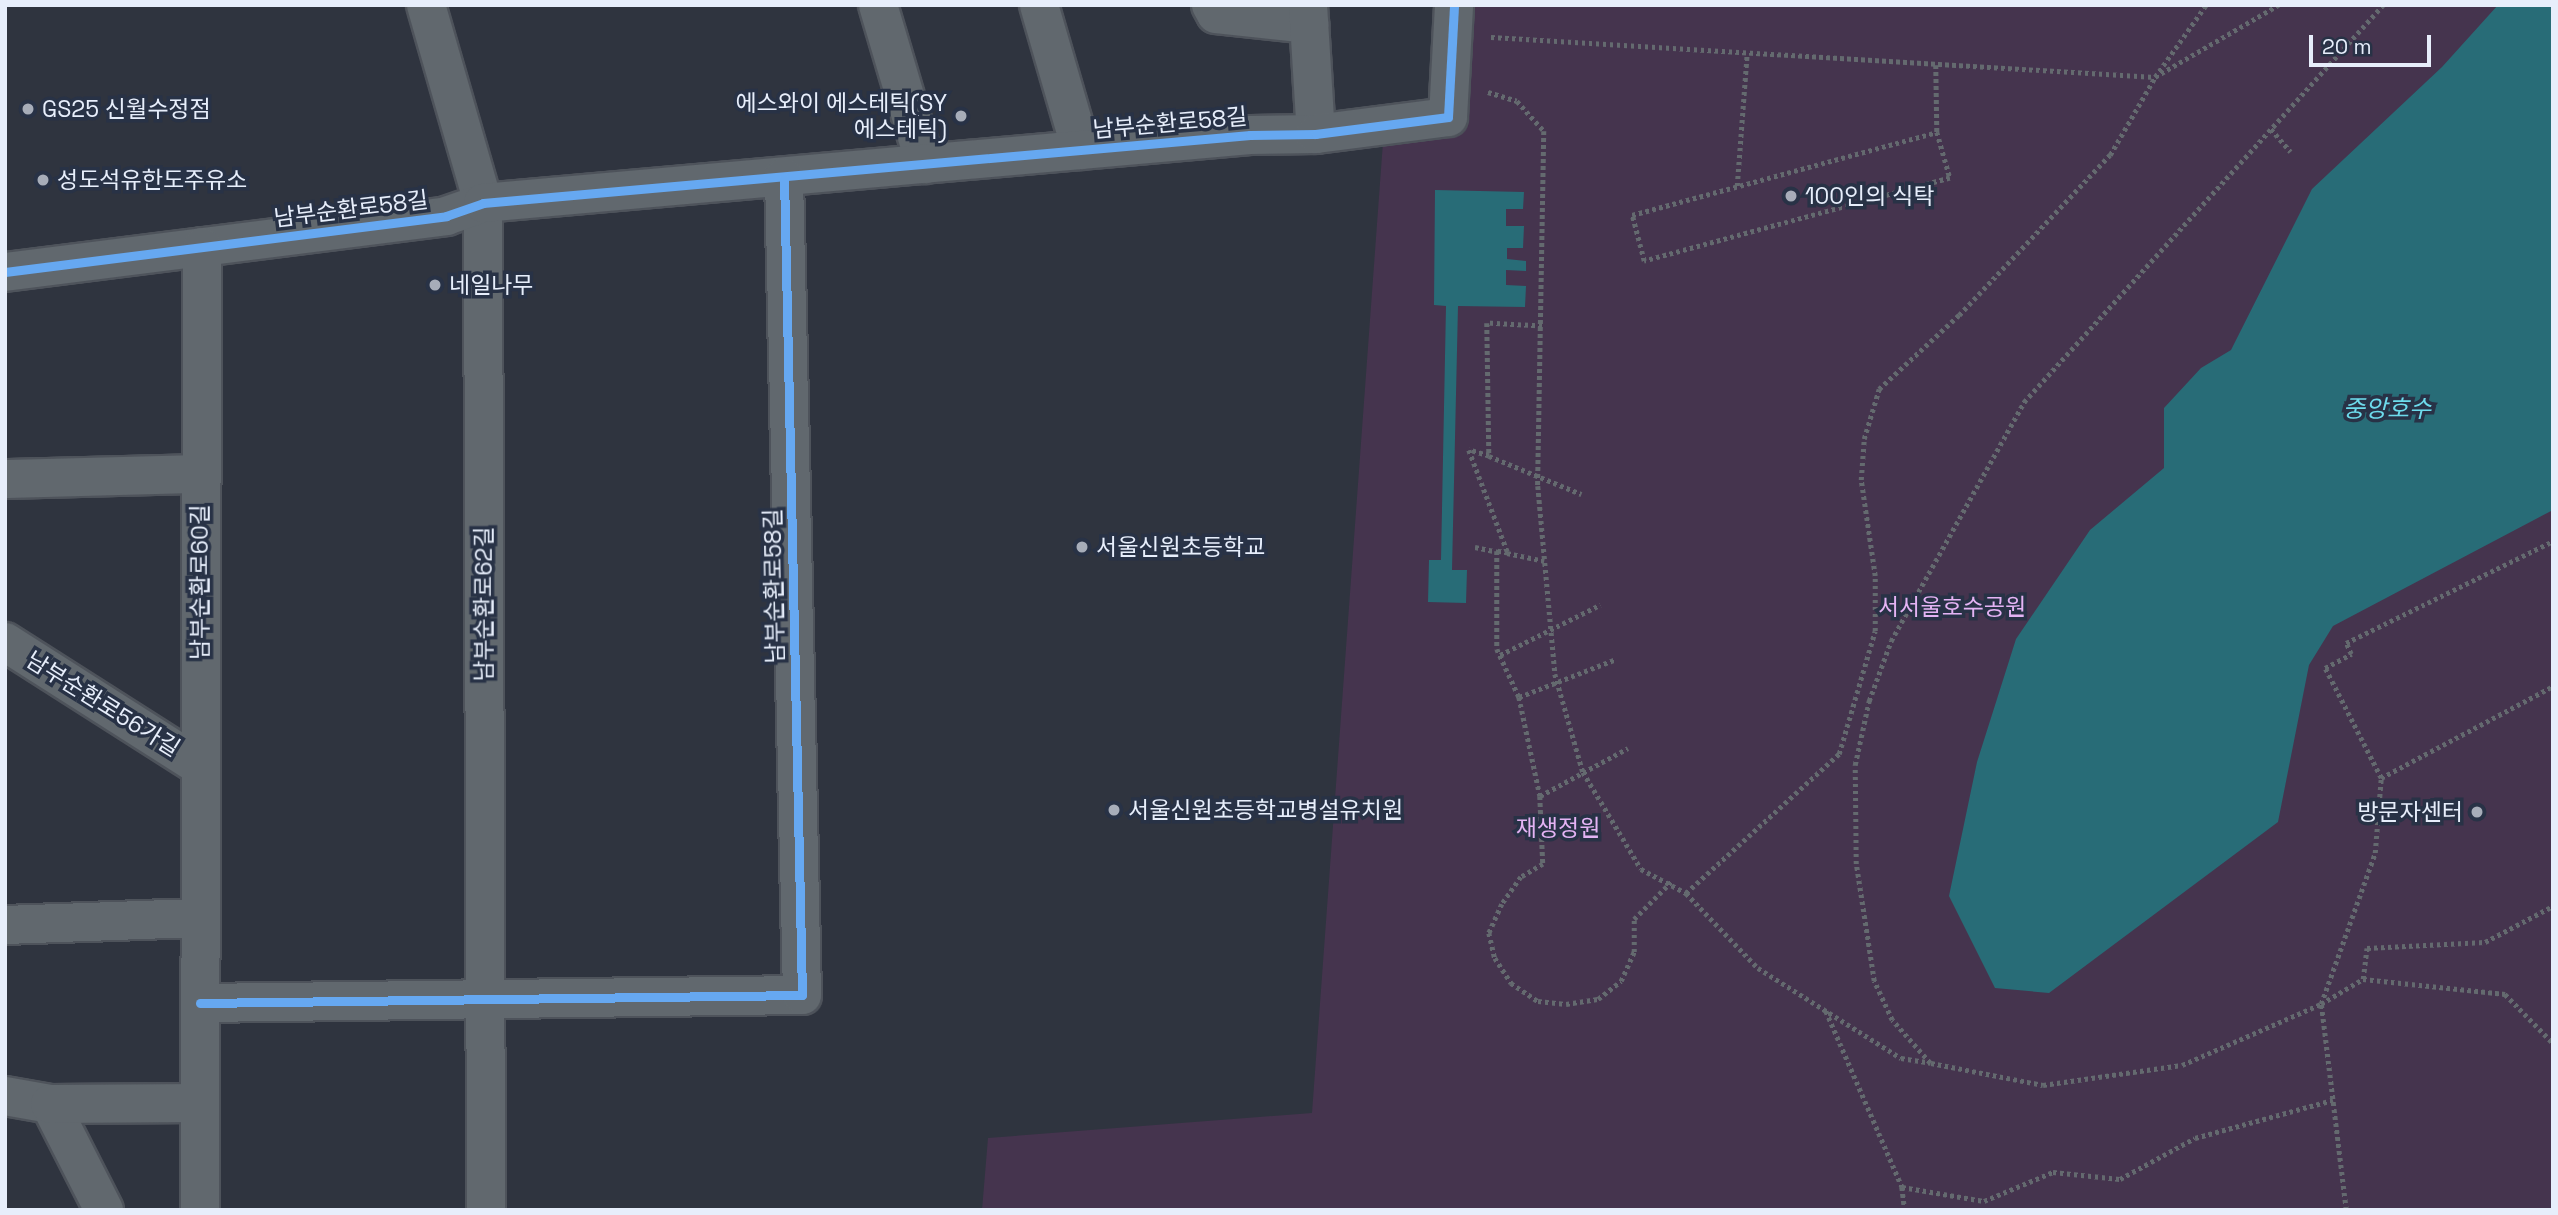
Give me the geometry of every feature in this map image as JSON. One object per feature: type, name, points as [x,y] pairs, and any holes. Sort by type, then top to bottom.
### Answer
[{"type":"street","name":"남부순환로62길","points":[[426,5],[483,203],[486,1210]]},
{"type":"street","points":[[878,5],[925,164]]},
{"type":"street","name":"남부순환로58길","points":[[1039,5],[1081,150]]},
{"type":"street","points":[[1211,5],[1216,15],[1309,15],[1316,134]]},
{"type":"street","name":"남부순환로58길","points":[[5,272],[446,216],[483,203],[1081,150],[1316,134],[1448,117],[1454,5]]},
{"type":"street","name":"남부순환로58길","points":[[484,1003],[802,995],[784,177]]},
{"type":"street","name":"남부순환로60길","points":[[200,1210],[202,247]]},
{"type":"street","points":[[5,479],[201,474]]},
{"type":"street","name":"남부순환로56가길","points":[[5,642],[200,766]]},
{"type":"street","points":[[5,925],[200,918]]},
{"type":"street","points":[[200,1003],[484,1003]]},
{"type":"street","points":[[5,1096],[50,1104],[200,1103]]},
{"type":"street","points":[[50,1104],[104,1210]]},
{"type":"path","points":[[1686,893],[1839,754],[1875,631],[1875,576],[1861,480],[1864,439],[1879,389],[1959,315],[2110,155],[2155,77],[2206,5]]},
{"type":"path","points":[[1488,37],[2155,77],[2278,5]]},
{"type":"path","points":[[1931,1063],[1892,1020],[1874,981],[1863,932],[1856,864],[1855,765],[1869,701],[1909,606],[2024,402],[2383,5]]},
{"type":"path","points":[[1737,186],[1747,54]]},
{"type":"path","points":[[1936,65],[1937,132],[1950,178],[1644,261],[1632,215],[1937,132]]},
{"type":"path","points":[[1483,92],[1517,101],[1544,131],[1538,476],[1550,630],[1557,682],[1583,772],[1642,869],[1672,881],[1758,968],[1901,1058],[2043,1085],[2182,1065],[2320,1004],[2363,979],[2505,994],[2553,1043]]},
{"type":"path","points":[[2271,129],[2291,152]]},
{"type":"path","points":[[1489,456],[1487,323],[1542,326]]},
{"type":"path","points":[[1475,547],[1508,553],[1469,450],[1581,494]]},
{"type":"path","points":[[2346,1210],[2320,1004],[2375,853],[2381,778],[2325,668],[2351,654],[2346,643],[2553,541]]},
{"type":"path","points":[[1497,551],[1500,656],[1519,697],[1540,796],[1543,864],[1521,877],[1489,933],[1500,966],[1511,984],[1538,1001],[1566,1004],[1598,999],[1622,981],[1633,952],[1634,919],[1672,881]]},
{"type":"path","points":[[1497,551],[1544,561]]},
{"type":"path","points":[[1500,656],[1600,605]]},
{"type":"path","points":[[1519,697],[1614,660]]},
{"type":"path","points":[[2381,778],[2553,686]]},
{"type":"path","points":[[1540,796],[1628,748]]},
{"type":"path","points":[[2363,979],[2367,948],[2485,942],[2553,906]]},
{"type":"path","points":[[1826,1010],[1902,1187],[1905,1210]]},
{"type":"path","points":[[1902,1187],[1984,1200],[2053,1172],[2120,1180],[2195,1138],[2333,1100]]},
{"type":"green space","name":"서서울호수공원","points":[[1458,5],[2553,5],[2553,1210],[982,1210],[988,1138],[1312,1113],[1383,142],[1439,137]]},
{"type":"water","name":"중앙호수","points":[[2498,5],[2553,5],[2553,510],[2333,626],[2309,665],[2278,822],[2049,993],[1995,988],[1949,896],[1977,762],[2016,639],[2090,530],[2164,468],[2164,408],[2201,368],[2231,350],[2312,189],[2442,67]]},
{"type":"water","points":[[1435,190],[1524,192],[1523,209],[1506,209],[1506,226],[1524,226],[1523,248],[1507,248],[1507,259],[1526,261],[1526,271],[1506,270],[1506,285],[1526,286],[1525,307],[1458,306],[1452,570],[1467,570],[1466,603],[1428,602],[1429,560],[1441,560],[1446,306],[1434,305]]},
{"type":"cycle path","points":[[5,272],[446,216],[483,203],[1250,135],[1316,134],[1448,117],[1454,5]]},
{"type":"cycle path","points":[[200,1003],[802,995],[784,177]]},
{"type":"place","name":"GS25 신월수정점","points":[[28,109]]},
{"type":"place","name":"에스와이 에스테틱(SY 에스테틱)","points":[[961,116]]},
{"type":"place","name":"성도석유한도주유소","points":[[43,180]]},
{"type":"place","name":"100인의 식탁","points":[[1791,196]]},
{"type":"place","name":"네일나무","points":[[435,285]]},
{"type":"place","name":"서울신원초등학교","points":[[1082,547]]},
{"type":"place","name":"서울신원초등학교병설유치원","points":[[1114,810]]},
{"type":"place","name":"방문자센터","points":[[2477,812]]},
{"type":"park label","name":"재생정원","points":[[1558,828]]}]
